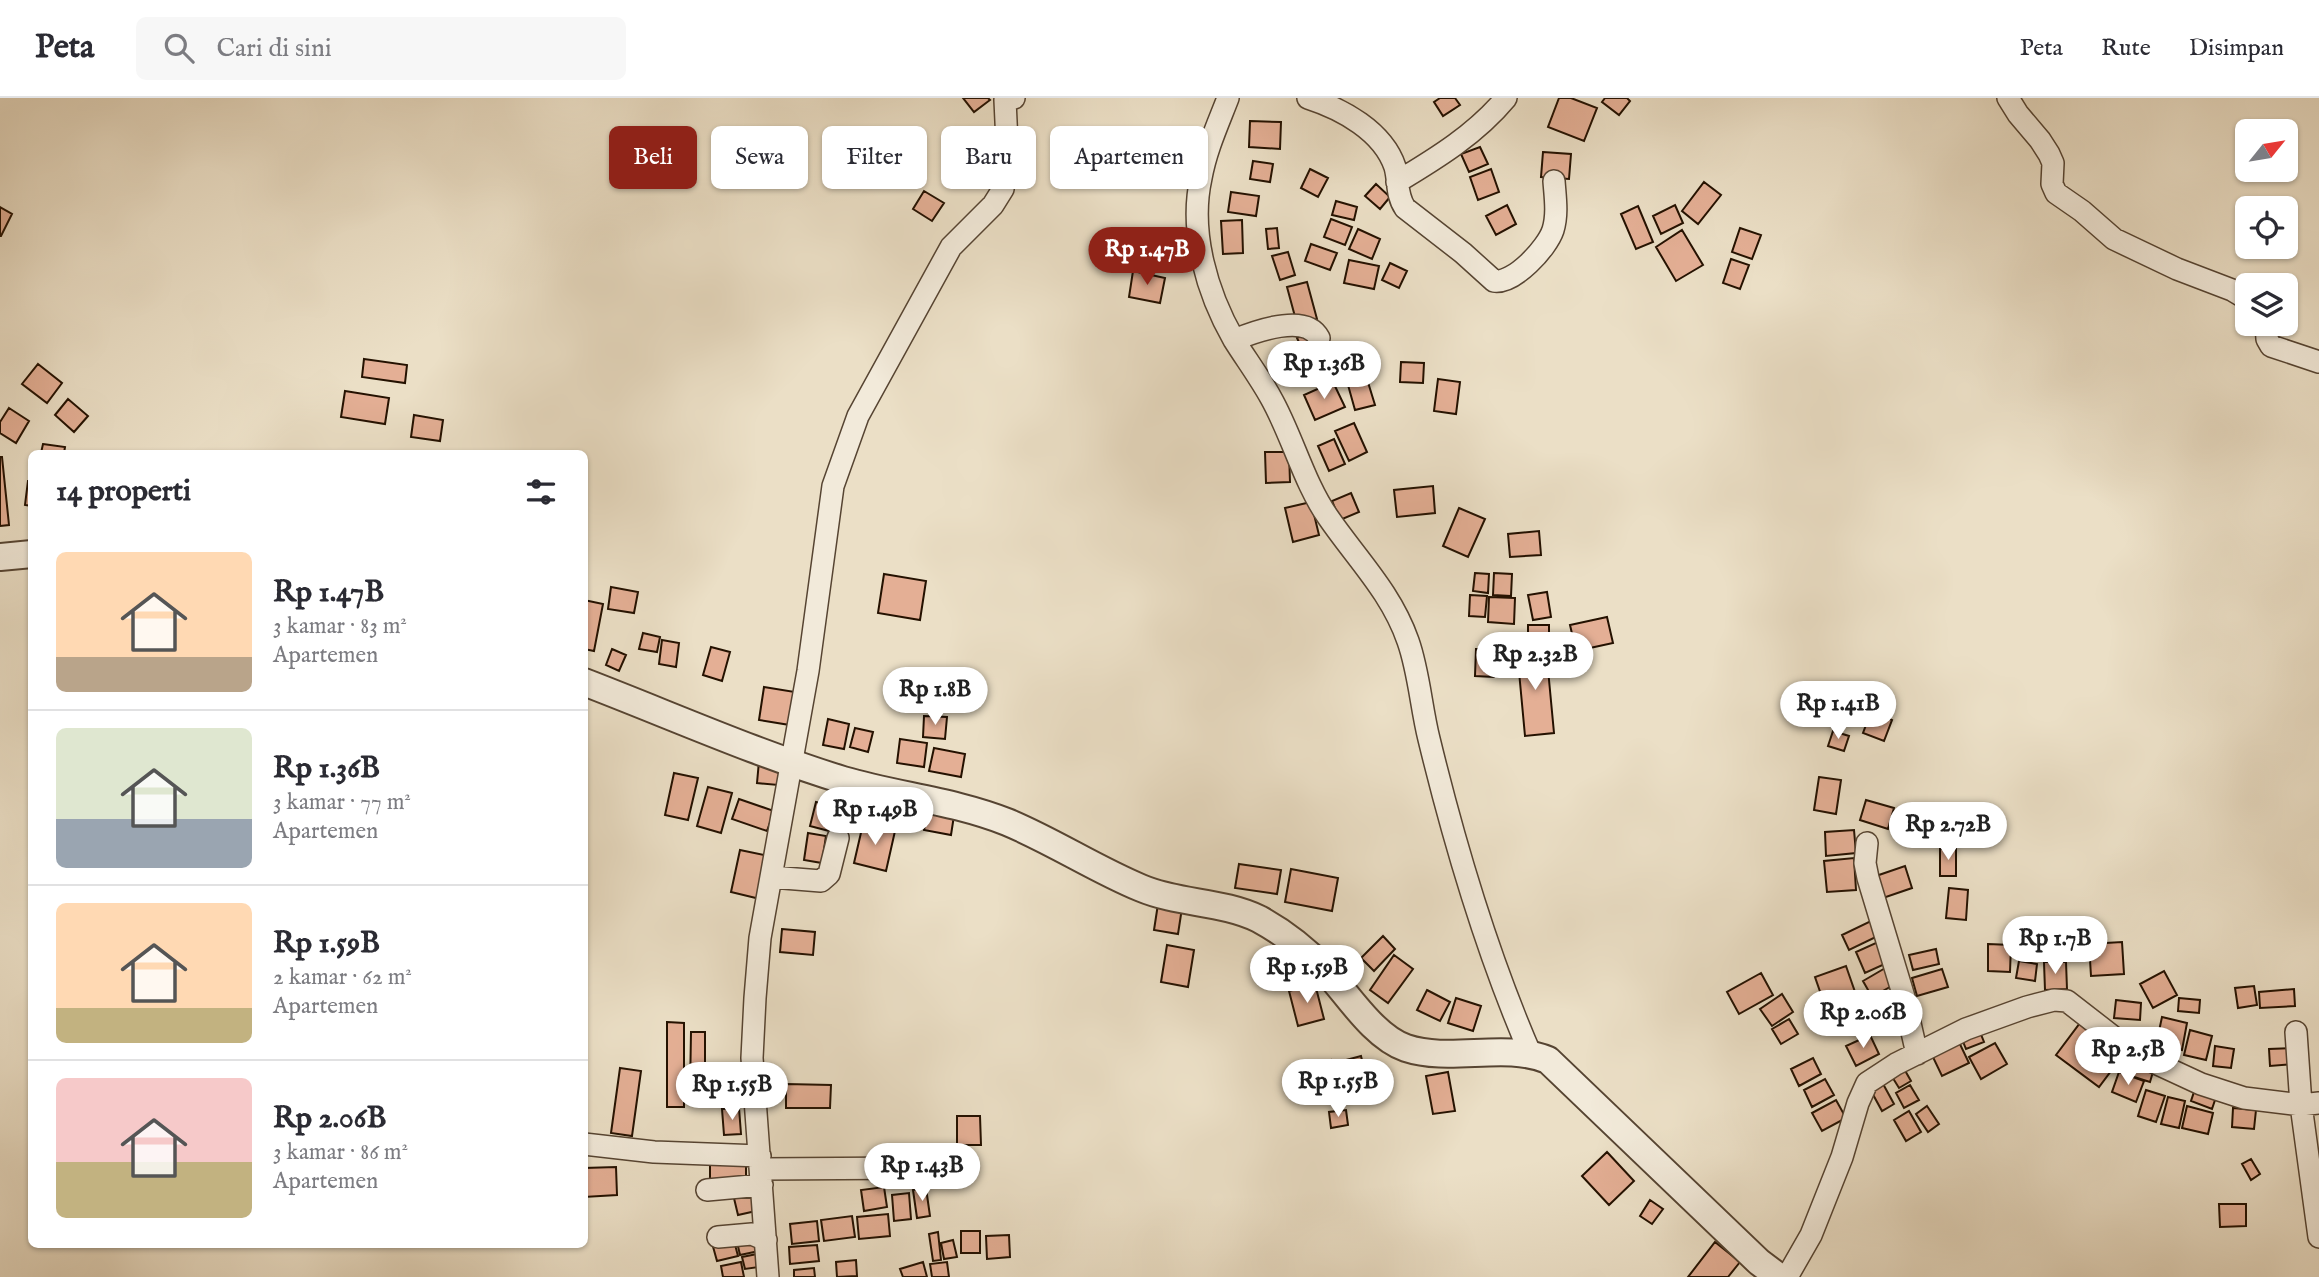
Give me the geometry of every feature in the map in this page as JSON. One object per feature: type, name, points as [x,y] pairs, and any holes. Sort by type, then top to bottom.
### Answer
[{"type":"street","points":[[1228,98],[1206,156],[1196,213],[1199,244],[1216,304],[1234,340],[1272,399],[1326,515],[1390,599],[1409,643],[1429,738],[1460,852],[1509,1003],[1531,1055]]},
{"type":"street","points":[[1308,98],[1363,125],[1391,157],[1400,199],[1405,208],[1463,253],[1489,278],[1500,282],[1520,272],[1546,244],[1553,230],[1556,211],[1553,181]]},
{"type":"street","points":[[1397,183],[1441,156],[1472,132],[1506,98]]},
{"type":"street","points":[[2008,98],[2049,154],[2053,163],[2052,184],[2056,193],[2114,239],[2177,269],[2235,292]]},
{"type":"street","points":[[768,1277],[752,1058],[760,938],[819,597],[832,486],[858,416],[951,247],[993,205],[1003,188],[1007,99]]},
{"type":"street","points":[[1234,340],[1263,330],[1303,325],[1313,329],[1319,338]]},
{"type":"street","points":[[2267,336],[2271,346],[2319,362]]},
{"type":"street","points":[[0,557],[28,554]]},
{"type":"street","points":[[588,683],[791,763],[845,780],[964,806],[1010,823],[1097,869],[1144,890],[1178,900],[1229,909],[1259,920],[1315,960],[1373,1025],[1397,1044],[1407,1048],[1531,1055],[1548,1060],[1763,1272]]},
{"type":"street","points":[[771,877],[821,881],[829,874],[838,838]]},
{"type":"street","points":[[1867,843],[1868,878],[1904,997],[1917,1054]]},
{"type":"street","points":[[1787,1277],[1811,1235],[1842,1157],[1863,1090],[1875,1076],[1966,1029],[2027,1007],[2059,1000],[2067,1001],[2134,1053],[2202,1084],[2244,1098],[2310,1104]]},
{"type":"street","points":[[2296,1032],[2310,1104],[2319,1237]]},
{"type":"street","points":[[588,1144],[654,1152],[761,1170],[918,1168]]},
{"type":"street","points":[[707,1190],[761,1170]]},
{"type":"street","points":[[718,1237],[752,1234],[766,1240]]},
{"type":"building","points":[[963,98],[988,98],[990,100],[974,112]]},
{"type":"building","points":[[1440,98],[1455,98],[1460,105],[1443,116],[1434,102]]},
{"type":"building","points":[[1559,98],[1571,98],[1597,108],[1584,141],[1548,127]]},
{"type":"building","points":[[1605,98],[1627,98],[1630,101],[1619,115],[1602,102]]},
{"type":"building","points":[[1250,121],[1281,122],[1280,149],[1249,147]]},
{"type":"building","points":[[1480,147],[1488,164],[1469,172],[1461,154]]},
{"type":"building","points":[[1543,152],[1571,154],[1569,179],[1541,177]]},
{"type":"building","points":[[1253,161],[1273,164],[1270,182],[1250,179]]},
{"type":"building","points":[[1310,169],[1328,178],[1318,197],[1301,188]]},
{"type":"building","points":[[1491,169],[1499,192],[1478,200],[1470,177]]},
{"type":"building","points":[[1704,182],[1721,195],[1698,224],[1682,211]]},
{"type":"building","points":[[1376,184],[1390,197],[1380,209],[1365,196]]},
{"type":"building","points":[[924,191],[944,203],[932,221],[913,209]]},
{"type":"building","points":[[1231,192],[1259,196],[1256,216],[1228,212]]},
{"type":"building","points":[[1336,201],[1357,207],[1354,220],[1332,215]]},
{"type":"building","points":[[1507,205],[1516,224],[1496,235],[1486,216]]},
{"type":"building","points":[[1675,205],[1683,223],[1661,234],[1653,216]]},
{"type":"building","points":[[1638,206],[1653,242],[1636,249],[1621,214]]},
{"type":"building","points":[[0,207],[12,214],[1,236],[0,236]]},
{"type":"building","points":[[1331,219],[1352,227],[1345,245],[1324,237]]},
{"type":"building","points":[[1242,220],[1243,253],[1223,254],[1221,221]]},
{"type":"building","points":[[1277,228],[1279,248],[1268,249],[1266,229]]},
{"type":"building","points":[[1740,228],[1761,235],[1752,259],[1732,252]]},
{"type":"building","points":[[1358,229],[1380,239],[1372,259],[1349,249]]},
{"type":"building","points":[[1682,230],[1703,265],[1676,281],[1656,247]]},
{"type":"building","points":[[1311,244],[1337,253],[1330,270],[1305,261]]},
{"type":"building","points":[[1288,252],[1295,275],[1280,280],[1272,256]]},
{"type":"building","points":[[1731,259],[1749,265],[1740,289],[1723,283]]},
{"type":"building","points":[[1349,260],[1379,266],[1374,289],[1344,283]]},
{"type":"building","points":[[1390,263],[1407,271],[1399,288],[1382,280]]},
{"type":"building","points":[[1133,271],[1165,278],[1160,303],[1129,297]]},
{"type":"building","points":[[1307,282],[1317,319],[1297,324],[1287,287]]},
{"type":"building","points":[[1312,331],[1321,352],[1306,358],[1297,338]]},
{"type":"building","points":[[1346,345],[1355,364],[1342,371],[1332,352]]},
{"type":"building","points":[[364,359],[407,365],[405,383],[362,377]]},
{"type":"building","points":[[1401,362],[1424,363],[1423,383],[1400,382]]},
{"type":"building","points":[[38,364],[62,383],[47,403],[22,384]]},
{"type":"building","points":[[1367,379],[1375,405],[1355,410],[1348,385]]},
{"type":"building","points":[[1438,379],[1460,382],[1456,414],[1434,411]]},
{"type":"building","points":[[1333,382],[1345,407],[1315,420],[1304,395]]},
{"type":"building","points":[[345,391],[389,398],[385,424],[341,417]]},
{"type":"building","points":[[68,399],[88,416],[74,432],[55,415]]},
{"type":"building","points":[[9,408],[29,421],[16,443],[0,433],[0,422]]},
{"type":"building","points":[[414,415],[443,420],[440,441],[411,437]]},
{"type":"building","points":[[1354,423],[1367,452],[1349,461],[1335,431]]},
{"type":"building","points":[[1334,439],[1345,464],[1329,471],[1318,446]]},
{"type":"building","points":[[43,444],[65,447],[64,450],[42,450]]},
{"type":"building","points":[[1265,452],[1289,452],[1290,482],[1266,483]]},
{"type":"building","points":[[0,457],[9,525],[0,526]]},
{"type":"building","points":[[28,481],[28,505],[25,505]]},
{"type":"building","points":[[1433,486],[1435,513],[1397,517],[1394,490]]},
{"type":"building","points":[[1351,493],[1359,512],[1340,520],[1332,501]]},
{"type":"building","points":[[1311,502],[1319,535],[1293,542],[1285,508]]},
{"type":"building","points":[[1459,508],[1485,519],[1468,557],[1443,546]]},
{"type":"building","points":[[1539,531],[1541,555],[1510,557],[1508,534]]},
{"type":"building","points":[[1475,573],[1489,574],[1488,593],[1473,591]]},
{"type":"building","points":[[1494,573],[1512,574],[1511,596],[1493,595]]},
{"type":"building","points":[[884,574],[926,581],[920,620],[878,613]]},
{"type":"building","points":[[611,587],[638,592],[634,613],[608,609]]},
{"type":"building","points":[[1547,592],[1551,617],[1533,620],[1528,595]]},
{"type":"building","points":[[1470,595],[1487,596],[1485,617],[1469,616]]},
{"type":"building","points":[[1489,597],[1515,598],[1514,624],[1488,622]]},
{"type":"building","points":[[588,601],[603,604],[594,651],[588,650]]},
{"type":"building","points":[[1607,617],[1613,643],[1576,651],[1570,625]]},
{"type":"building","points":[[1528,625],[1549,625],[1549,642],[1528,642]]},
{"type":"building","points":[[643,633],[660,637],[657,652],[639,649]]},
{"type":"building","points":[[662,640],[679,643],[676,667],[659,664]]},
{"type":"building","points":[[711,647],[730,652],[722,681],[703,675]]},
{"type":"building","points":[[1546,648],[1554,733],[1525,736],[1517,650]]},
{"type":"building","points":[[612,649],[626,655],[619,671],[606,665]]},
{"type":"building","points":[[1476,649],[1495,650],[1494,677],[1475,676]]},
{"type":"building","points":[[764,687],[801,693],[796,726],[759,720]]},
{"type":"building","points":[[1871,712],[1892,720],[1884,741],[1863,733]]},
{"type":"building","points":[[924,716],[947,717],[945,739],[923,737]]},
{"type":"building","points":[[828,719],[849,724],[844,749],[823,745]]},
{"type":"building","points":[[855,728],[873,732],[868,752],[850,747]]},
{"type":"building","points":[[1833,731],[1849,736],[1844,751],[1828,746]]},
{"type":"building","points":[[900,739],[927,743],[924,767],[897,763]]},
{"type":"building","points":[[934,748],[965,754],[961,777],[929,771]]},
{"type":"building","points":[[759,761],[780,764],[778,785],[757,783]]},
{"type":"building","points":[[674,773],[698,778],[688,820],[665,815]]},
{"type":"building","points":[[1819,777],[1841,780],[1836,814],[1814,810]]},
{"type":"building","points":[[708,787],[732,793],[721,833],[697,826]]},
{"type":"building","points":[[739,799],[774,811],[767,831],[732,819]]},
{"type":"building","points":[[1866,800],[1894,808],[1888,829],[1860,820]]},
{"type":"building","points":[[816,802],[834,806],[829,831],[810,826]]},
{"type":"building","points":[[928,805],[955,809],[951,835],[924,830]]},
{"type":"building","points":[[1918,812],[1957,815],[1954,840],[1916,836]]},
{"type":"building","points":[[863,824],[895,831],[886,871],[854,863]]},
{"type":"building","points":[[1854,830],[1856,853],[1826,856],[1825,832]]},
{"type":"building","points":[[808,833],[826,836],[822,863],[804,860]]},
{"type":"building","points":[[1940,849],[1956,849],[1956,876],[1940,876]]},
{"type":"building","points":[[740,850],[769,856],[760,899],[731,892]]},
{"type":"building","points":[[1854,858],[1856,890],[1827,892],[1824,861]]},
{"type":"building","points":[[1239,864],[1281,870],[1277,894],[1235,888]]},
{"type":"building","points":[[1905,866],[1912,888],[1883,898],[1876,876]]},
{"type":"building","points":[[1291,869],[1338,878],[1332,911],[1285,902]]},
{"type":"building","points":[[1949,888],[1968,890],[1966,920],[1946,918]]},
{"type":"building","points":[[1158,904],[1182,908],[1178,934],[1154,930]]},
{"type":"building","points":[[1873,920],[1880,935],[1849,950],[1842,935]]},
{"type":"building","points":[[782,929],[815,932],[813,955],[780,952]]},
{"type":"building","points":[[1383,936],[1395,949],[1374,971],[1361,958]]},
{"type":"building","points":[[2062,940],[2063,954],[2039,957],[2037,943]]},
{"type":"building","points":[[1878,942],[1887,963],[1865,973],[1856,952]]},
{"type":"building","points":[[2122,942],[2124,974],[2091,976],[2089,944]]},
{"type":"building","points":[[1988,944],[2011,945],[2010,972],[1988,971]]},
{"type":"building","points":[[1167,945],[1194,950],[1188,987],[1161,982]]},
{"type":"building","points":[[1936,949],[1939,964],[1913,970],[1909,955]]},
{"type":"building","points":[[1394,955],[1413,969],[1388,1003],[1370,990]]},
{"type":"building","points":[[2019,961],[2037,964],[2035,981],[2016,978]]},
{"type":"building","points":[[2044,962],[2066,962],[2067,989],[2045,990]]},
{"type":"building","points":[[1846,966],[1855,992],[1824,1003],[1815,977]]},
{"type":"building","points":[[1887,967],[1897,983],[1872,997],[1863,981]]},
{"type":"building","points":[[1942,969],[1948,987],[1917,996],[1912,978]]},
{"type":"building","points":[[2164,971],[2177,995],[2153,1008],[2140,984]]},
{"type":"building","points":[[1761,973],[1773,995],[1739,1014],[1727,992]]},
{"type":"building","points":[[1315,984],[1324,1019],[1298,1026],[1289,991]]},
{"type":"building","points":[[2254,986],[2257,1005],[2238,1008],[2235,988]]},
{"type":"building","points":[[2294,989],[2295,1006],[2260,1008],[2259,992]]},
{"type":"building","points":[[1427,990],[1450,1002],[1440,1021],[1417,1010]]},
{"type":"building","points":[[1782,994],[1793,1012],[1772,1026],[1760,1009]]},
{"type":"building","points":[[1897,994],[1904,1013],[1874,1024],[1867,1005]]},
{"type":"building","points":[[1456,998],[1481,1006],[1473,1031],[1448,1023]]},
{"type":"building","points":[[2179,998],[2200,1000],[2199,1013],[2178,1011]]},
{"type":"building","points":[[2116,1000],[2141,1003],[2140,1020],[2114,1018]]},
{"type":"building","points":[[2162,1017],[2187,1023],[2182,1050],[2156,1045]]},
{"type":"building","points":[[1789,1019],[1798,1034],[1781,1044],[1772,1029]]},
{"type":"building","points":[[667,1022],[684,1023],[684,1107],[667,1107]]},
{"type":"building","points":[[2080,1023],[2123,1055],[2099,1087],[2056,1055]]},
{"type":"building","points":[[1978,1027],[1984,1042],[1966,1049],[1960,1034]]},
{"type":"building","points":[[2190,1030],[2212,1036],[2206,1060],[2184,1055]]},
{"type":"building","points":[[691,1032],[705,1032],[705,1091],[690,1091]]},
{"type":"building","points":[[1870,1035],[1879,1054],[1856,1066],[1846,1046]]},
{"type":"building","points":[[1958,1040],[1969,1063],[1942,1076],[1931,1053]]},
{"type":"building","points":[[1995,1043],[2007,1064],[1981,1079],[1969,1057]]},
{"type":"building","points":[[2215,1046],[2234,1049],[2231,1068],[2213,1066]]},
{"type":"building","points":[[2292,1048],[2294,1064],[2270,1066],[2269,1049]]},
{"type":"building","points":[[1361,1056],[1371,1098],[1346,1104],[1335,1063]]},
{"type":"building","points":[[1813,1058],[1821,1074],[1799,1086],[1791,1069]]},
{"type":"building","points":[[2136,1059],[2155,1065],[2150,1082],[2131,1076]]},
{"type":"building","points":[[1331,1060],[1338,1093],[1317,1097],[1310,1065]]},
{"type":"building","points":[[1903,1067],[1911,1081],[1899,1088],[1891,1075]]},
{"type":"building","points":[[620,1068],[641,1071],[632,1136],[611,1133]]},
{"type":"building","points":[[1448,1072],[1455,1111],[1433,1114],[1426,1076]]},
{"type":"building","points":[[2119,1072],[2144,1081],[2136,1102],[2112,1092]]},
{"type":"building","points":[[739,1075],[742,1099],[725,1101],[722,1077]]},
{"type":"building","points":[[1825,1079],[1834,1095],[1812,1107],[1804,1090]]},
{"type":"building","points":[[1882,1082],[1894,1104],[1882,1111],[1870,1089]]},
{"type":"building","points":[[2197,1083],[2218,1091],[2212,1109],[2191,1101]]},
{"type":"building","points":[[786,1084],[831,1085],[830,1108],[786,1108]]},
{"type":"building","points":[[1910,1085],[1919,1100],[1904,1108],[1896,1093]]},
{"type":"building","points":[[2146,1090],[2165,1096],[2156,1122],[2138,1116]]},
{"type":"building","points":[[2168,1097],[2185,1101],[2179,1128],[2161,1124]]},
{"type":"building","points":[[1836,1100],[1846,1118],[1822,1131],[1812,1113]]},
{"type":"building","points":[[1927,1106],[1939,1124],[1928,1132],[1916,1114]]},
{"type":"building","points":[[2187,1106],[2213,1113],[2208,1134],[2182,1128]]},
{"type":"building","points":[[739,1108],[741,1134],[724,1135],[722,1109]]},
{"type":"building","points":[[2233,1108],[2256,1110],[2254,1129],[2232,1127]]},
{"type":"building","points":[[1346,1110],[1348,1125],[1331,1128],[1329,1112]]},
{"type":"building","points":[[1909,1111],[1921,1132],[1906,1141],[1894,1120]]},
{"type":"building","points":[[957,1116],[980,1116],[981,1145],[957,1145]]},
{"type":"building","points":[[1607,1152],[1634,1181],[1609,1205],[1582,1176]]},
{"type":"building","points":[[2251,1159],[2260,1174],[2251,1180],[2242,1164]]},
{"type":"building","points":[[710,1160],[746,1160],[746,1184],[710,1184]]},
{"type":"building","points":[[616,1167],[617,1195],[588,1197],[588,1168]]},
{"type":"building","points":[[884,1187],[887,1207],[864,1211],[861,1190]]},
{"type":"building","points":[[926,1188],[930,1216],[917,1218],[913,1190]]},
{"type":"building","points":[[751,1190],[756,1211],[738,1215],[733,1194]]},
{"type":"building","points":[[909,1193],[911,1219],[894,1221],[892,1195]]},
{"type":"building","points":[[1650,1200],[1663,1209],[1652,1224],[1640,1216]]},
{"type":"building","points":[[2219,1204],[2246,1204],[2246,1226],[2220,1227]]},
{"type":"building","points":[[888,1214],[890,1236],[859,1239],[857,1217]]},
{"type":"building","points":[[852,1216],[855,1237],[824,1241],[821,1220]]},
{"type":"building","points":[[817,1221],[819,1241],[792,1244],[790,1224]]},
{"type":"building","points":[[961,1231],[980,1231],[980,1253],[961,1253]]},
{"type":"building","points":[[938,1232],[941,1260],[933,1261],[929,1234]]},
{"type":"building","points":[[1009,1235],[1010,1257],[987,1259],[986,1236]]},
{"type":"building","points":[[733,1237],[738,1256],[717,1261],[712,1243]]},
{"type":"building","points":[[756,1238],[759,1251],[740,1255],[737,1242]]},
{"type":"building","points":[[953,1240],[957,1257],[944,1259],[941,1243]]},
{"type":"building","points":[[1715,1242],[1740,1262],[1728,1277],[1688,1277]]},
{"type":"building","points":[[817,1245],[819,1261],[790,1264],[789,1247]]},
{"type":"building","points":[[757,1254],[759,1267],[745,1269],[742,1257]]},
{"type":"building","points":[[856,1260],[857,1276],[837,1277],[836,1262]]},
{"type":"building","points":[[741,1262],[744,1277],[723,1277],[721,1266]]},
{"type":"building","points":[[923,1262],[927,1277],[903,1277],[900,1269]]},
{"type":"building","points":[[947,1262],[949,1277],[932,1277],[930,1264]]},
{"type":"building","points":[[814,1268],[815,1277],[794,1277],[794,1270]]}]
